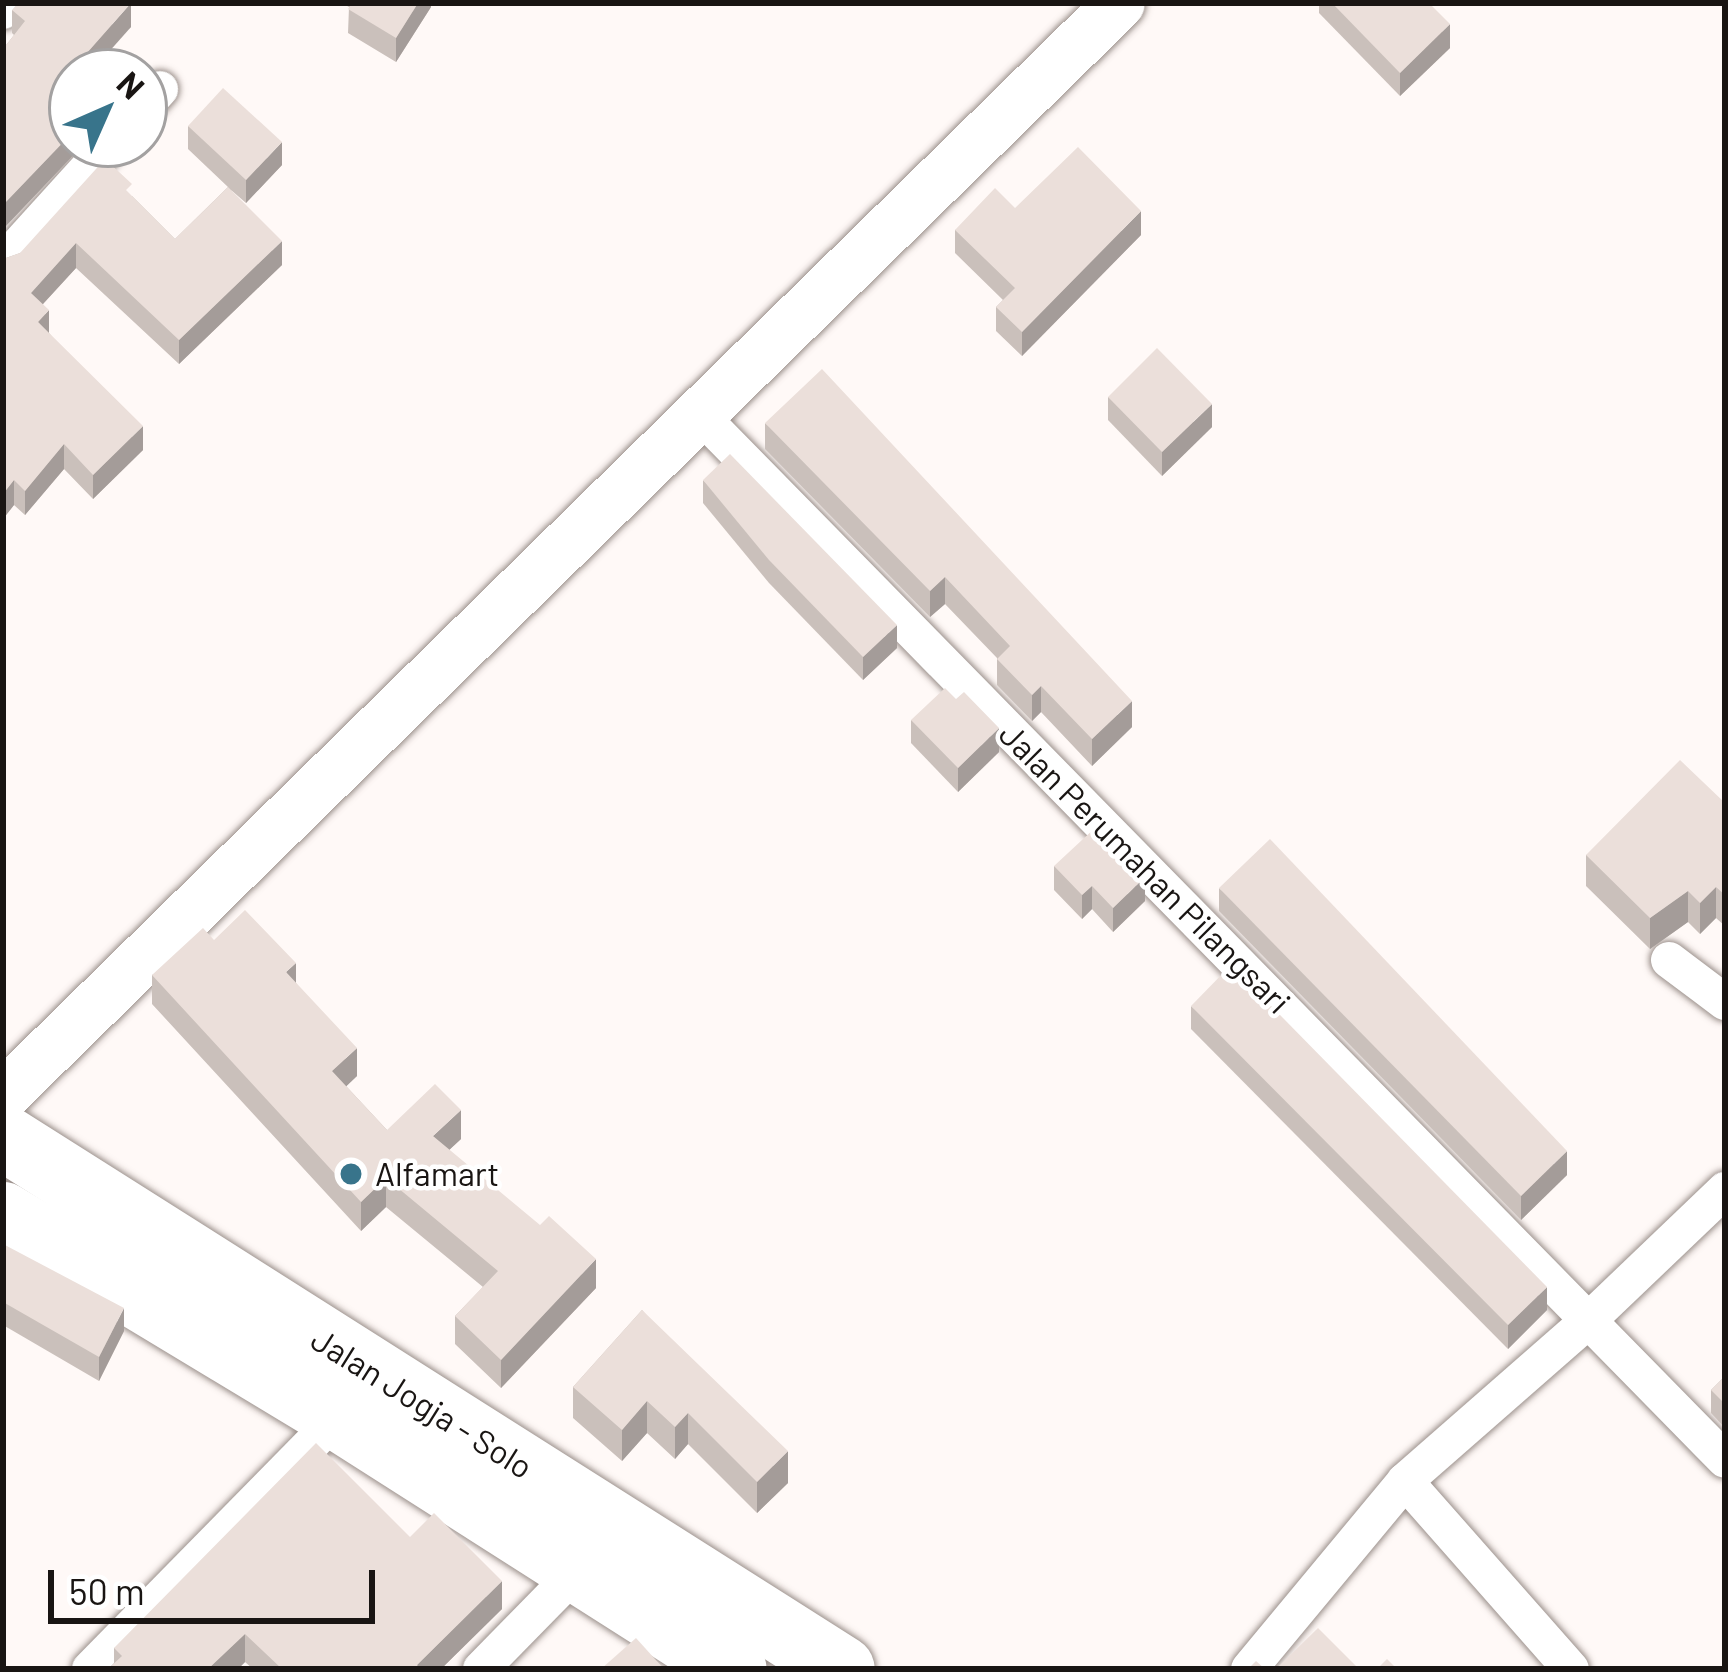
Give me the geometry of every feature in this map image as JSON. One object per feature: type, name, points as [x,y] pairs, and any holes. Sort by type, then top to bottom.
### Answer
[{"type":"highway","name":"Jalan Jogja - Solo","points":[[3,1137],[842,1669]]},
{"type":"highway","name":"Jalan Jogja - Solo","points":[[3,1215],[338,1417],[733,1669]]},
{"type":"street","points":[[3,11],[9,3]]},
{"type":"street","points":[[3,1095],[1119,3]]},
{"type":"street","points":[[3,262],[88,168]]},
{"type":"street","name":"Jalan Perumahan Pilangsari","points":[[700,416],[1725,1460]]},
{"type":"street","points":[[1669,959],[1725,1002]]},
{"type":"street","points":[[1249,1669],[1405,1481],[1590,1319],[1725,1190]]},
{"type":"street","points":[[90,1669],[338,1417]]},
{"type":"street","points":[[1405,1481],[1571,1669]]},
{"type":"street","points":[[481,1669],[578,1570]]},
{"type":"building","points":[[18,3],[131,3],[91,48],[48,48],[48,158],[3,205],[3,49],[25,21],[12,10]]},
{"type":"building","points":[[352,3],[418,3],[396,38],[348,9]]},
{"type":"building","points":[[1332,3],[1429,3],[1450,24],[1400,73]]},
{"type":"building","points":[[223,88],[282,142],[246,180],[188,126]]},
{"type":"building","points":[[1078,147],[1141,211],[1022,332],[996,307],[1015,288],[955,230],[995,188],[1015,208]]},
{"type":"building","points":[[97,168],[115,168],[132,184],[126,190],[175,239],[228,187],[282,241],[179,340],[76,243],[31,293],[49,310],[38,322],[143,426],[93,475],[64,444],[25,491],[14,480],[3,494],[3,259],[20,253]]},
{"type":"building","points":[[1157,348],[1212,404],[1162,452],[1108,397]]},
{"type":"building","points":[[822,369],[1132,701],[1092,739],[1041,686],[1032,695],[997,659],[1010,646],[945,577],[930,591],[765,423]]},
{"type":"building","points":[[730,454],[897,625],[863,657],[769,560],[703,480]]},
{"type":"building","points":[[945,688],[956,699],[964,692],[999,728],[958,768],[911,720]]},
{"type":"building","points":[[1680,760],[1725,803],[1725,895],[1716,887],[1700,903],[1688,891],[1650,918],[1586,855]]},
{"type":"building","points":[[1096,827],[1145,877],[1113,908],[1092,886],[1082,895],[1054,866]]},
{"type":"building","points":[[1270,839],[1567,1151],[1521,1196],[1219,888]]},
{"type":"building","points":[[245,910],[296,963],[286,972],[357,1048],[332,1071],[387,1130],[435,1084],[461,1110],[433,1136],[540,1225],[549,1216],[596,1259],[501,1360],[455,1316],[498,1271],[386,1178],[361,1202],[152,975],[203,928],[214,940]]},
{"type":"building","points":[[1231,965],[1547,1287],[1508,1325],[1191,1006]]},
{"type":"building","points":[[3,1244],[124,1308],[99,1357],[3,1302]]},
{"type":"building","points":[[642,1310],[788,1451],[757,1482],[688,1413],[675,1427],[647,1401],[622,1430],[573,1387]]},
{"type":"building","points":[[1725,1376],[1725,1404],[1711,1390]]},
{"type":"building","points":[[316,1443],[410,1537],[434,1513],[502,1581],[417,1665],[420,1669],[282,1669],[245,1634],[208,1669],[108,1669],[122,1656],[114,1648]]},
{"type":"building","points":[[1318,1628],[1359,1669],[1276,1669]]},
{"type":"building","points":[[636,1638],[664,1669],[601,1669]]},
{"type":"building","points":[[1387,1659],[1397,1669],[1377,1669]]},
{"type":"place","name":"Alfamart","points":[[351,1174]]}]
